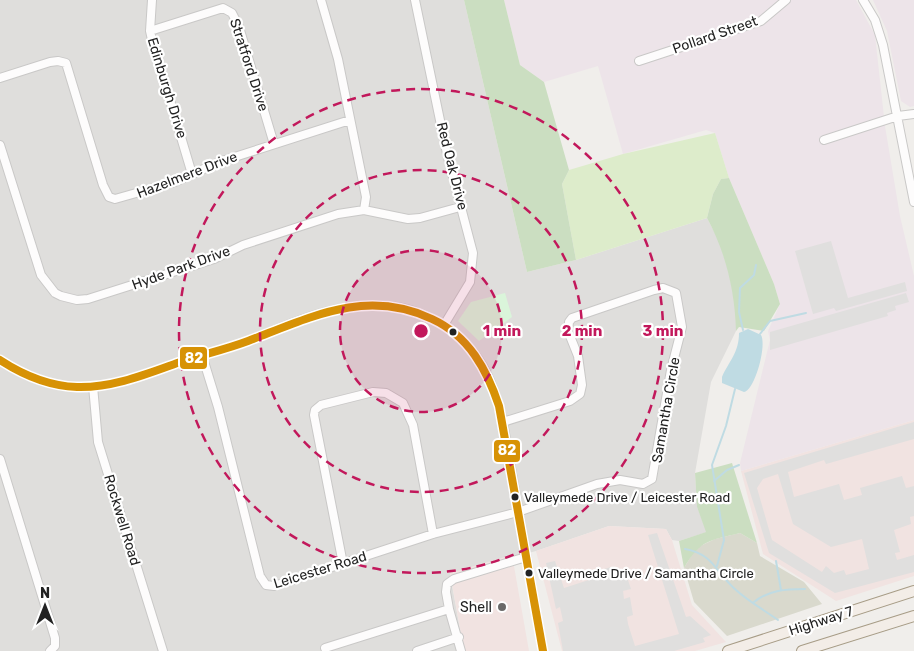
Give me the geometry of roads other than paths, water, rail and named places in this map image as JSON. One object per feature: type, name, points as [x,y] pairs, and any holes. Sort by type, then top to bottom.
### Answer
[{"type":"main road","name":"Highway 7","points":[[728,651],[914,590]]},
{"type":"main road","name":"Highway 7","points":[[802,651],[914,616]]},
{"type":"street","name":"Edinburgh Drive","points":[[152,0],[150,31],[192,174]]},
{"type":"street","points":[[321,0],[338,59],[366,197],[364,210]]},
{"type":"street","name":"Red Oak Drive","points":[[415,0],[460,207],[471,237],[473,268],[470,282],[444,326]]},
{"type":"street","name":"Pollard Street","points":[[639,61],[760,21],[786,0]]},
{"type":"street","points":[[863,0],[879,31],[898,116],[914,202]]},
{"type":"street","name":"Stratford Drive","points":[[150,31],[223,8],[232,12],[239,27],[274,144]]},
{"type":"street","name":"Hazelmere Drive","points":[[0,78],[58,60],[66,63],[109,197],[123,198],[175,182],[219,162],[350,120]]},
{"type":"street","points":[[824,140],[898,116],[914,114]]},
{"type":"street","name":"Hyde Park Drive","points":[[0,145],[41,275],[55,293],[77,300],[116,292],[214,260],[243,245],[338,214],[364,210],[408,219],[420,218],[460,207]]},
{"type":"street","name":"Samantha Circle","points":[[503,422],[570,400],[580,394],[582,385],[578,356],[568,331],[569,322],[572,318],[654,290],[664,288],[676,293],[682,327],[671,370],[652,479],[644,484],[608,481],[518,512]]},
{"type":"street","points":[[0,360],[32,378],[48,383],[92,386],[141,375],[202,356],[256,338],[286,324],[337,308],[360,304],[388,304],[425,314],[460,337],[489,375],[503,422],[542,651]]},
{"type":"street","name":"Leicester Road","points":[[202,356],[218,407],[258,567],[263,582],[266,585],[274,586],[433,534],[518,512]]},
{"type":"street","name":"Rockwell Road","points":[[92,386],[98,442],[163,651]]},
{"type":"street","points":[[343,564],[314,415],[315,410],[321,405],[373,392],[386,393],[403,403],[413,425],[433,534]]},
{"type":"street","points":[[0,459],[55,638],[55,646],[50,651]]},
{"type":"street","points":[[461,651],[459,637],[449,609],[446,592],[447,584],[454,579],[526,557]]},
{"type":"street","points":[[325,648],[449,609]]},
{"type":"street","points":[[417,651],[459,637]]},
{"type":"water","points":[[748,329],[761,335],[762,348],[756,376],[752,384],[744,392],[722,383],[722,377],[737,346],[739,333]]},
{"type":"waterway","points":[[743,330],[739,312],[740,288],[754,275],[756,265]]},
{"type":"waterway","points":[[760,334],[770,321],[806,313]]},
{"type":"waterway","points":[[717,566],[724,540],[712,465],[726,426],[735,389]]},
{"type":"waterway","points":[[714,481],[727,470],[739,465]]},
{"type":"waterway","points":[[685,549],[702,555],[709,560],[729,584],[778,620]]},
{"type":"waterway","points":[[776,561],[781,590]]},
{"type":"waterway","points":[[754,602],[778,591],[805,589]]},
{"type":"place","name":"Valleymede Drive / Leicester Road","points":[[515,497]]},
{"type":"place","name":"Valleymede Drive / Samantha Circle","points":[[529,573]]},
{"type":"place","name":"Shell","points":[[502,607]]}]
